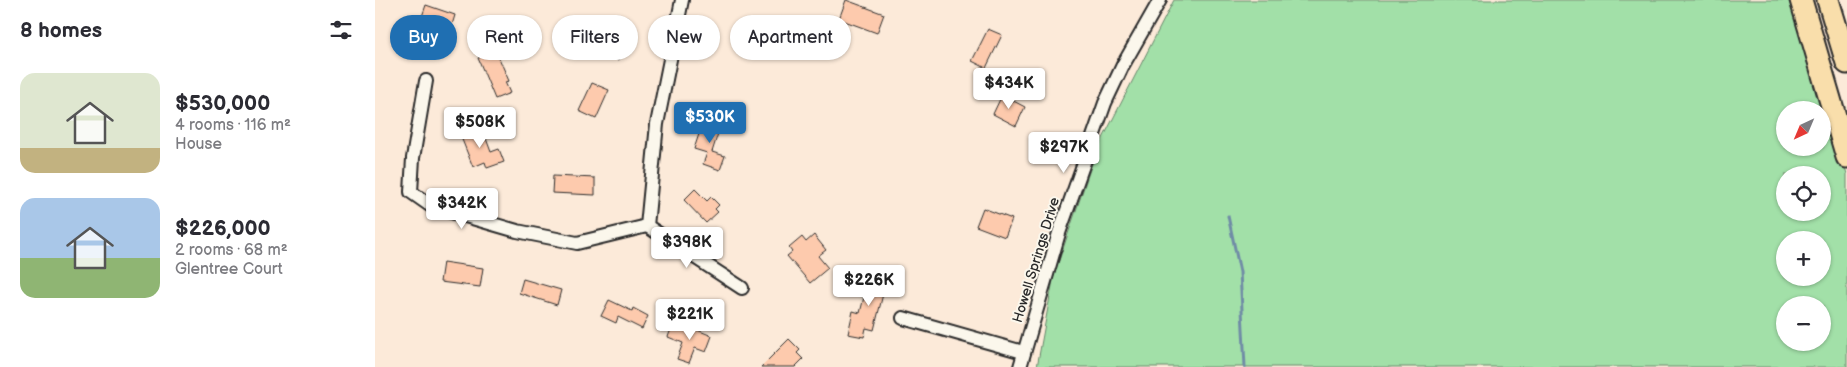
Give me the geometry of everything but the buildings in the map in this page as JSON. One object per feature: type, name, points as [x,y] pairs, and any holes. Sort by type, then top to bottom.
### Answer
[{"type":"highway","points":[[1801,0],[1847,157]]},
{"type":"highway","points":[[1828,0],[1847,63]]},
{"type":"street","points":[[647,226],[657,124],[682,0]]},
{"type":"street","name":"Howell Springs Drive","points":[[1020,367],[1059,233],[1105,103],[1123,65],[1160,0]]},
{"type":"street","points":[[426,81],[413,158],[411,192],[431,206],[517,231],[577,243],[647,226],[742,288]]},
{"type":"street","points":[[903,318],[1023,352]]},
{"type":"green space","points":[[1174,0],[1795,0],[1825,101],[1776,101],[1776,156],[1831,156],[1831,120],[1847,174],[1847,367],[1037,367],[1054,275],[1096,152]]},
{"type":"waterway","points":[[1228,216],[1240,272],[1245,367]]}]
